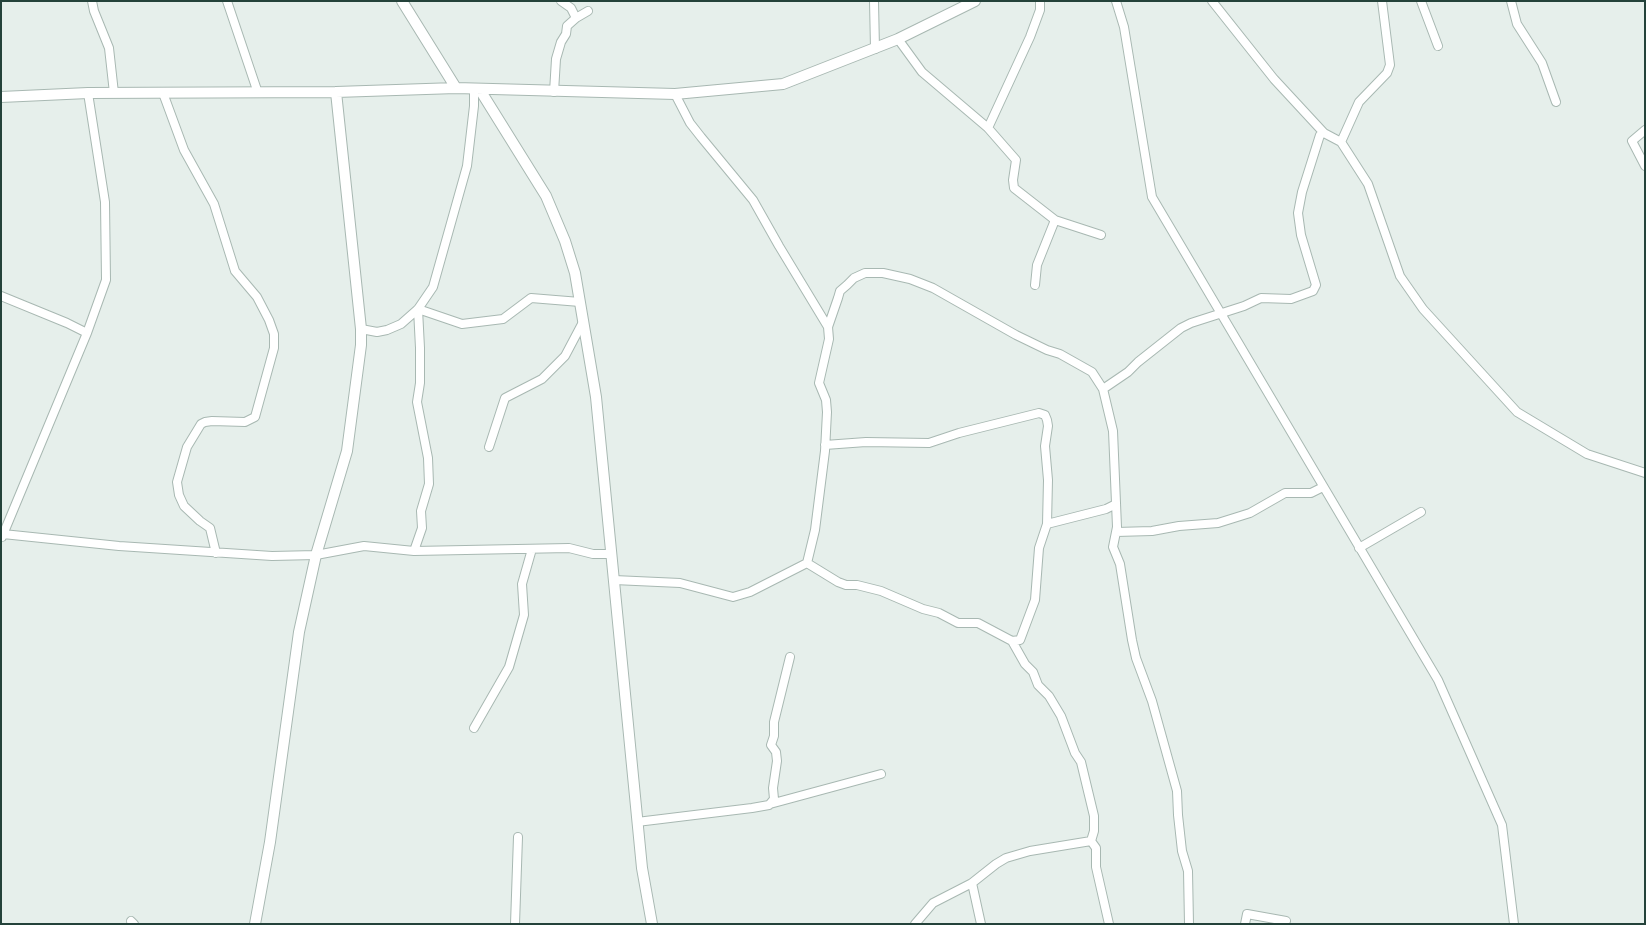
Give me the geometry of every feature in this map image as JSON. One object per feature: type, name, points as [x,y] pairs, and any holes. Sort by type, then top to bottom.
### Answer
[{"type":"street","points":[[92,1],[94,11],[109,48],[114,93]]},
{"type":"street","points":[[227,1],[258,93]]},
{"type":"street","points":[[402,1],[456,88]]},
{"type":"street","points":[[561,1],[571,8],[576,18]]},
{"type":"street","points":[[874,1],[875,49]]},
{"type":"street","points":[[1,97],[114,93],[336,92],[456,88],[554,92],[675,94],[783,84],[875,49],[975,1]]},
{"type":"street","points":[[988,128],[1030,37],[1040,10],[1040,1]]},
{"type":"street","points":[[1116,1],[1124,27],[1152,197],[1438,680],[1502,825],[1514,924]]},
{"type":"street","points":[[1212,1],[1274,79],[1324,133],[1342,142],[1368,184],[1400,276],[1423,309],[1506,401],[1517,412],[1587,454],[1645,473]]},
{"type":"street","points":[[1342,142],[1359,102],[1387,73],[1390,65],[1382,1]]},
{"type":"street","points":[[1421,1],[1438,46]]},
{"type":"street","points":[[1511,1],[1517,24],[1542,63],[1556,102]]},
{"type":"street","points":[[554,92],[556,59],[561,42],[566,34],[568,26],[576,18],[588,11]]},
{"type":"street","points":[[898,39],[922,72],[988,128],[1016,160],[1013,180],[1014,188],[1055,220],[1101,235]]},
{"type":"street","points":[[477,89],[546,196],[565,241],[576,273],[596,397],[637,822],[642,868],[652,924]]},
{"type":"street","points":[[361,329],[377,332],[387,330],[400,324],[418,309],[433,287],[466,166],[477,89]]},
{"type":"street","points":[[255,924],[270,842],[299,632],[316,555],[347,451],[361,345],[361,329],[336,92]]},
{"type":"street","points":[[163,93],[184,150],[214,204],[235,271],[257,297],[269,320],[274,334],[274,348],[255,417],[245,422],[212,421],[201,424],[187,447],[177,482],[179,495],[184,506],[210,528],[216,553]]},
{"type":"street","points":[[88,94],[105,202],[106,280],[87,333],[2,536],[119,546],[272,556],[316,555],[364,546],[414,551],[569,548],[593,554],[611,554]]},
{"type":"street","points":[[675,94],[690,122],[701,138],[753,200],[828,327]]},
{"type":"street","points":[[1645,130],[1632,141],[1645,166]]},
{"type":"street","points":[[1103,389],[1128,372],[1138,362],[1181,328],[1190,323],[1221,314],[1261,298],[1291,299],[1313,291],[1316,285],[1301,235],[1298,213],[1302,192],[1320,134],[1324,133]]},
{"type":"street","points":[[1034,285],[1037,265],[1055,220]]},
{"type":"street","points":[[614,580],[680,583],[733,597],[750,592],[807,563],[815,530],[825,445],[826,400],[819,384],[829,340],[828,327],[840,291],[854,278],[865,273],[883,273],[910,279],[933,288],[1016,335],[1047,350],[1060,354],[1092,372],[1099,380],[1103,389],[1113,431],[1116,504],[1116,532],[1113,547],[1120,564],[1136,658],[1152,701],[1177,791],[1182,851],[1188,871],[1189,924]]},
{"type":"street","points":[[1,296],[67,323],[87,333]]},
{"type":"street","points":[[418,309],[462,324],[503,319],[531,298],[580,302]]},
{"type":"street","points":[[414,551],[422,528],[421,511],[429,484],[428,458],[417,402],[420,383],[418,309]]},
{"type":"street","points":[[489,448],[505,398],[542,379],[565,356],[583,322]]},
{"type":"street","points":[[807,563],[838,582],[846,585],[857,585],[881,591],[923,609],[939,613],[958,623],[978,624],[1012,641],[1020,640],[1035,600],[1039,548],[1047,524],[1048,480],[1045,446],[1048,426],[1045,416],[1039,412],[959,433],[929,443],[866,442],[825,445]]},
{"type":"street","points":[[1116,532],[1152,531],[1179,526],[1218,523],[1233,520],[1250,513],[1284,493],[1311,493],[1323,487]]},
{"type":"street","points":[[1047,524],[1106,509],[1116,504]]},
{"type":"street","points":[[1359,548],[1421,512]]},
{"type":"street","points":[[474,728],[509,667],[524,615],[522,584],[532,549]]},
{"type":"street","points":[[1012,641],[1025,664],[1033,672],[1038,685],[1049,696],[1061,716],[1075,753],[1081,762],[1094,816],[1094,831],[1091,841]]},
{"type":"street","points":[[769,805],[774,799],[773,788],[777,761],[776,752],[771,746],[774,736],[774,722],[790,657]]},
{"type":"street","points":[[637,822],[678,818],[769,805],[881,774]]},
{"type":"street","points":[[515,924],[518,837]]},
{"type":"street","points":[[915,924],[933,903],[972,883],[1006,858],[1091,841]]},
{"type":"street","points":[[1091,841],[1096,848],[1096,868],[1109,924]]},
{"type":"street","points":[[972,883],[981,924]]},
{"type":"street","points":[[1245,924],[1247,914],[1286,921]]}]
